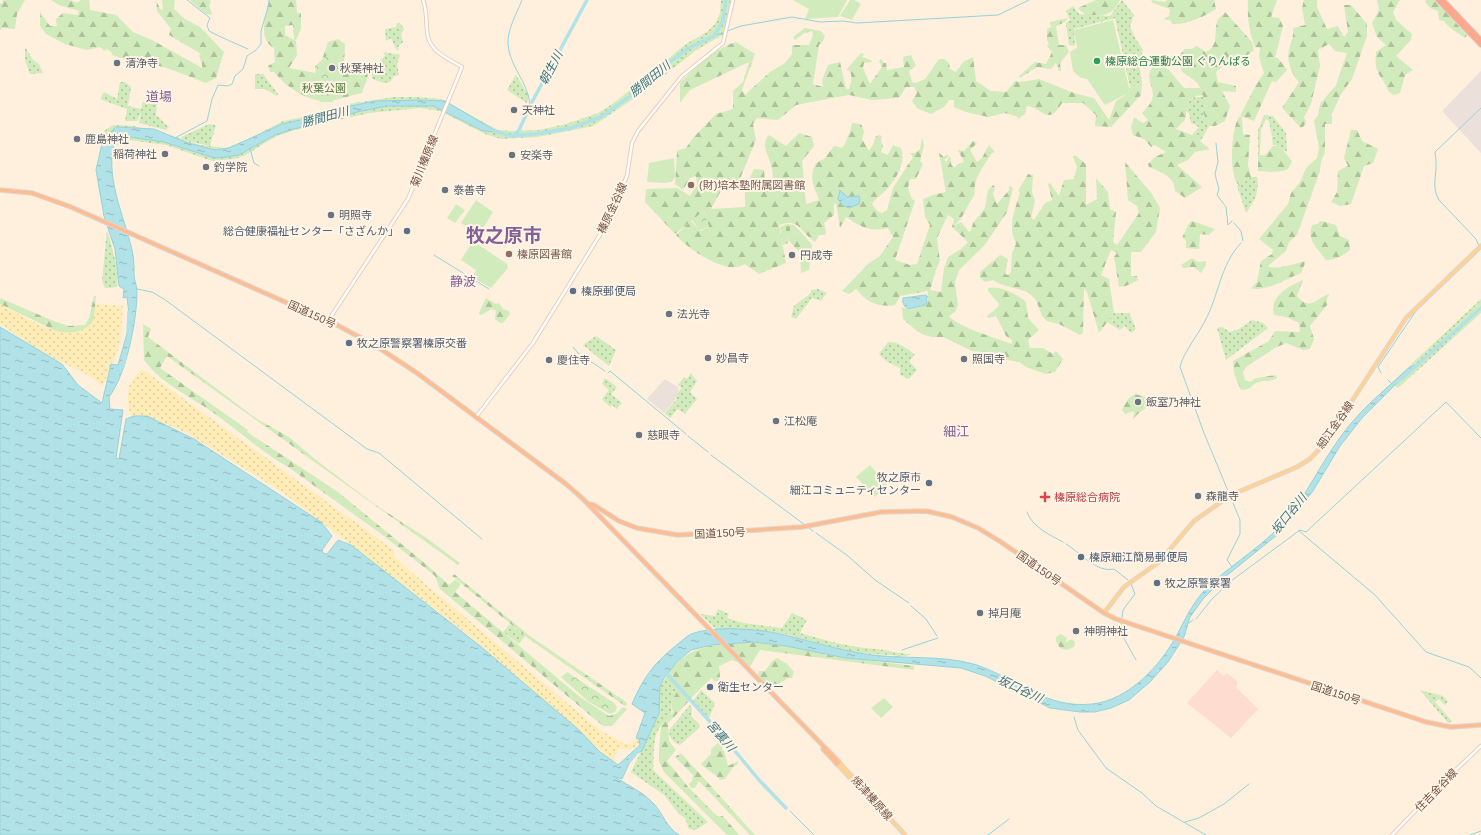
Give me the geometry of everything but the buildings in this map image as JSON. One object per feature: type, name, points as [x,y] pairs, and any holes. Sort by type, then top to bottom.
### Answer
[{"type":"highway","points":[[1438,0],[1471,33],[1481,40]]},
{"type":"highway","points":[[1443,0],[1481,45]]},
{"type":"highway","name":"国道150号","points":[[0,190],[21,191],[45,197],[103,221],[328,321],[376,346],[417,373],[566,484],[588,504],[838,763]]},
{"type":"highway","name":"国道150号","points":[[588,504],[594,505],[619,521],[637,528],[678,535],[802,527],[881,512],[926,512],[952,517],[978,528],[1001,542],[1116,620],[1426,722],[1451,727],[1481,725]]},
{"type":"main road","name":"菊川榛原線","points":[[328,321],[408,199],[462,67],[438,53],[430,43],[427,32],[427,12],[423,0]]},
{"type":"main road","name":"榛原金谷線","points":[[476,417],[533,343],[601,233],[626,176],[632,144],[638,131],[682,76],[723,43],[727,32],[733,0]]},
{"type":"main road","name":"細江金谷線","points":[[1104,613],[1124,587],[1159,562],[1194,521],[1230,496],[1297,467],[1315,454],[1324,444],[1406,318],[1480,247]]},
{"type":"main road","name":"住吉金谷線","points":[[1392,835],[1441,784],[1481,746]]},
{"type":"main road","name":"焼津榛原線","points":[[838,763],[904,835]]},
{"type":"shaded area","points":[[1481,71],[1481,153],[1442,111]]},
{"type":"shaded area","points":[[665,379],[678,387],[679,390],[674,397],[676,399],[664,413],[647,399]]},
{"type":"shaded area","points":[[1217,670],[1223,676],[1227,673],[1238,682],[1236,687],[1258,709],[1231,738],[1187,703]]},
{"type":"green space","points":[[3,0],[25,0],[17,14],[15,29],[2,28],[0,30],[0,3],[2,4]]},
{"type":"green space","points":[[51,0],[70,0],[77,3],[81,0],[89,0],[90,10],[116,15],[133,32],[152,40],[202,68],[199,56],[201,54],[169,35],[171,29],[157,11],[156,0],[160,9],[163,10],[162,0],[175,0],[174,9],[185,19],[200,27],[224,52],[216,78],[206,83],[174,70],[112,55],[112,53],[107,49],[105,51],[100,47],[87,50],[65,44],[46,34],[40,26],[40,12],[50,26],[57,26],[56,19],[63,13],[78,15],[79,11],[59,5]]},
{"type":"green space","points":[[189,0],[209,0],[211,2],[209,5],[212,15],[206,14]]},
{"type":"green space","points":[[269,0],[296,0],[297,13],[301,13],[301,29],[296,40],[294,39],[293,25],[285,26],[285,35],[296,41],[297,55],[289,68],[316,73],[315,66],[322,60],[328,42],[338,39],[345,44],[344,63],[348,69],[367,66],[368,77],[362,93],[337,100],[320,101],[305,96],[291,88],[274,72],[270,72],[268,66],[275,62],[274,48],[269,44],[264,33]]},
{"type":"green space","points":[[721,0],[731,0],[724,34],[695,51],[645,91],[593,126],[538,137],[501,139],[485,134],[440,111],[420,108],[369,113],[295,130],[275,137],[244,156],[234,159],[212,161],[166,145],[129,140],[116,146],[104,131],[113,125],[134,126],[183,139],[181,137],[209,124],[216,125],[210,146],[183,140],[200,145],[226,148],[249,139],[283,121],[313,115],[347,104],[394,97],[441,99],[498,130],[539,130],[566,124],[598,113],[614,103],[686,44],[707,32],[715,24],[720,13]]},
{"type":"green space","points":[[793,0],[847,0],[838,17],[805,19],[809,9]]},
{"type":"green space","points":[[850,0],[854,0],[861,4],[852,20],[840,16]]},
{"type":"green space","points":[[1096,0],[1120,0],[1113,10],[1104,15],[1086,14],[1078,8]]},
{"type":"green space","points":[[1122,0],[1134,15],[1130,26],[1134,36],[1143,50],[1139,63],[1142,83],[1130,87],[1115,18],[1074,29],[1075,46],[1069,45],[1066,23],[1070,20],[1066,11],[1073,6],[1079,14],[1110,16]]},
{"type":"green space","points":[[1151,0],[1165,2],[1167,0],[1214,0],[1216,9],[1190,22],[1173,24],[1170,20],[1165,20],[1165,18],[1169,16],[1170,9],[1153,3]]},
{"type":"green space","points":[[1248,0],[1277,0],[1271,17],[1279,18],[1283,26],[1275,58],[1278,58],[1287,70],[1276,82],[1272,81],[1254,121],[1240,116],[1257,83],[1264,73],[1259,56],[1260,48],[1255,47],[1250,30]]},
{"type":"green space","points":[[1304,0],[1317,0],[1317,7],[1327,29],[1338,26],[1344,37],[1348,32],[1344,5],[1351,5],[1367,24],[1367,36],[1352,79],[1341,94],[1331,116],[1332,124],[1325,124],[1325,152],[1321,162],[1320,171],[1297,235],[1289,242],[1286,251],[1268,266],[1275,268],[1306,261],[1301,273],[1269,287],[1256,289],[1251,288],[1257,282],[1261,261],[1272,254],[1273,250],[1259,239],[1288,204],[1291,193],[1300,182],[1306,168],[1317,158],[1319,148],[1314,120],[1318,116],[1320,104],[1336,85],[1347,53],[1335,51],[1329,44],[1318,50],[1320,66],[1311,104],[1304,117],[1306,122],[1301,128],[1282,108],[1299,82],[1290,67],[1288,54],[1293,37],[1293,28],[1305,25],[1302,8]]},
{"type":"green space","points":[[1377,0],[1400,0],[1393,12],[1396,20],[1412,34],[1411,40],[1396,56],[1413,70],[1405,75],[1400,93],[1394,95],[1389,92],[1376,66],[1376,52],[1386,45],[1377,37],[1372,23],[1379,10]]},
{"type":"green space","points":[[1426,0],[1435,0],[1467,35],[1465,38],[1448,26],[1444,21],[1439,20],[1438,11],[1430,8],[1425,2]]},
{"type":"green space","points":[[1225,12],[1252,42],[1254,50],[1245,57],[1232,59],[1216,72],[1218,82],[1236,86],[1236,92],[1222,91],[1230,106],[1225,121],[1215,126],[1209,126],[1203,112],[1203,95],[1196,96],[1188,101],[1185,120],[1176,129],[1192,135],[1210,149],[1195,152],[1188,160],[1177,165],[1202,187],[1185,198],[1175,191],[1170,178],[1149,167],[1148,164],[1155,157],[1166,152],[1155,145],[1151,147],[1144,139],[1133,135],[1131,127],[1134,117],[1143,123],[1148,120],[1142,113],[1153,98],[1149,75],[1151,69],[1157,63],[1169,70],[1184,88],[1200,88],[1195,81],[1181,70],[1179,66],[1180,56],[1185,49],[1191,49],[1197,46],[1206,52],[1210,49],[1213,46],[1215,39],[1217,21]]},
{"type":"green space","points":[[1068,18],[1065,22],[1056,26],[1059,45],[1066,45],[1069,52],[1060,63],[1061,71],[1059,71],[1056,63],[1051,69],[1037,67],[1020,78],[1019,76],[1035,62],[1046,64],[1052,52],[1047,46],[1049,44],[1047,40],[1047,29],[1051,27],[1050,22]]},
{"type":"green space","name":"榛原総合運動公園 ぐりんぱる","points":[[1113,20],[1129,88],[1128,93],[1105,105],[1087,79],[1081,78],[1073,71],[1070,52],[1077,48],[1074,30]]},
{"type":"green space","points":[[397,23],[400,23],[404,29],[401,34],[403,42],[398,47],[399,51],[396,49],[391,38],[386,41],[385,29],[396,27]]},
{"type":"green space","points":[[805,28],[821,31],[825,36],[819,45],[813,84],[823,87],[822,80],[828,65],[840,62],[846,89],[849,89],[851,73],[847,69],[861,53],[864,54],[862,57],[871,60],[872,62],[864,63],[863,68],[870,84],[882,67],[879,61],[881,59],[884,63],[886,63],[887,70],[904,67],[903,57],[911,55],[916,66],[909,71],[912,82],[916,83],[925,79],[939,59],[944,59],[949,63],[950,69],[956,72],[963,62],[973,57],[976,81],[991,91],[1006,92],[1015,81],[1021,82],[1039,79],[1074,93],[1094,98],[1109,120],[1116,101],[1128,93],[1129,88],[1142,83],[1141,95],[1111,127],[1095,126],[1096,115],[1083,103],[1062,103],[1053,114],[1049,115],[1033,107],[1027,106],[1025,114],[1018,119],[1018,117],[1005,113],[988,117],[966,112],[954,107],[954,100],[949,100],[944,107],[931,114],[917,108],[912,101],[917,93],[914,87],[906,87],[899,98],[872,100],[849,95],[796,105],[778,120],[757,118],[753,124],[756,140],[739,181],[723,187],[711,209],[745,207],[745,187],[754,169],[764,170],[765,183],[771,184],[773,177],[772,170],[765,145],[769,135],[786,146],[799,133],[812,137],[814,146],[802,161],[806,204],[819,200],[812,178],[812,173],[816,163],[824,159],[834,146],[843,148],[852,123],[861,124],[864,131],[862,139],[869,151],[874,143],[875,137],[879,135],[882,136],[881,141],[883,146],[881,152],[888,155],[893,145],[901,148],[902,159],[900,170],[887,189],[872,204],[877,211],[882,213],[887,210],[893,188],[913,157],[910,153],[915,153],[920,149],[922,138],[924,146],[920,161],[923,164],[916,179],[910,179],[908,188],[912,199],[915,201],[895,260],[910,265],[917,264],[930,225],[925,217],[923,199],[946,192],[939,153],[944,157],[948,154],[948,157],[944,160],[946,162],[950,156],[951,164],[954,168],[958,164],[964,162],[958,150],[964,151],[973,141],[977,143],[970,150],[977,162],[982,158],[989,145],[995,152],[992,153],[980,172],[975,183],[975,194],[954,226],[961,222],[969,232],[971,231],[973,223],[985,208],[988,190],[993,185],[995,187],[993,194],[997,204],[1009,190],[1009,186],[1013,188],[1007,212],[984,246],[959,270],[955,282],[958,305],[955,312],[949,316],[953,320],[968,328],[1012,344],[1012,340],[1006,336],[996,316],[988,318],[987,316],[998,307],[999,304],[988,291],[988,288],[993,287],[1003,289],[1013,293],[1026,302],[1028,318],[1039,330],[1028,340],[1030,348],[1043,348],[1053,354],[1056,351],[1063,359],[1055,372],[1046,374],[1026,367],[1019,362],[984,356],[982,352],[972,351],[943,337],[924,335],[917,331],[903,319],[902,307],[910,310],[927,304],[928,291],[900,296],[895,305],[887,306],[872,302],[856,289],[849,294],[842,291],[869,263],[880,256],[893,237],[888,228],[866,228],[856,224],[846,217],[840,228],[836,203],[834,204],[834,215],[824,223],[826,232],[825,235],[819,235],[815,242],[795,224],[786,223],[779,225],[786,263],[759,274],[745,264],[737,267],[729,267],[703,257],[676,235],[691,221],[675,234],[645,202],[646,189],[677,188],[690,196],[697,185],[696,176],[690,178],[683,190],[675,184],[677,151],[686,148],[692,139],[716,114],[733,109],[733,91],[743,82],[749,62],[690,90],[680,103],[680,83],[713,53],[736,42],[755,54],[742,90],[745,95],[770,72],[785,63],[792,54],[792,45],[809,45],[813,35],[812,31],[803,34],[795,40],[793,37]],"holes":[[[704,211],[709,227],[700,231],[691,221]],[[948,215],[954,219],[952,227],[968,242],[961,249],[948,257],[944,268],[941,292],[930,290],[940,261],[937,238]]]},
{"type":"green space","points":[[25,47],[33,60],[39,64],[43,73],[30,74],[25,60]]},
{"type":"green space","points":[[383,52],[400,55],[397,64],[399,75],[394,76],[390,82],[384,83],[372,79],[371,65],[372,64],[379,67],[383,65],[381,59],[385,56]]},
{"type":"green space","name":"秋葉公園","points":[[327,55],[340,62],[333,102],[320,102],[319,99],[312,96],[312,89],[316,74],[316,67]]},
{"type":"green space","points":[[255,74],[263,74],[278,94],[277,96],[265,89],[255,89]]},
{"type":"green space","points":[[516,75],[529,96],[527,103],[507,90]]},
{"type":"green space","points":[[120,82],[125,82],[131,87],[128,106],[141,109],[143,102],[157,103],[156,115],[169,127],[166,130],[139,123],[141,112],[137,121],[125,121],[127,109],[100,99],[104,92],[117,99]]},
{"type":"green space","points":[[1195,97],[1204,97],[1203,112],[1209,126],[1200,142],[1192,135],[1199,127],[1191,123],[1189,113],[1186,111],[1188,101]]},
{"type":"green space","points":[[1264,115],[1273,116],[1286,133],[1287,152],[1276,145],[1273,145],[1272,138],[1278,135],[1272,137],[1269,121],[1266,119],[1261,129],[1260,153],[1258,155],[1258,130]]},
{"type":"green space","points":[[1239,117],[1242,117],[1243,134],[1250,135],[1248,165],[1251,177],[1240,186],[1236,181],[1232,164],[1234,131]]},
{"type":"green space","points":[[1351,130],[1357,130],[1362,141],[1378,149],[1373,163],[1364,166],[1351,204],[1340,206],[1331,202],[1337,192],[1338,171],[1348,166],[1344,158]]},
{"type":"green space","points":[[1273,146],[1277,146],[1283,150],[1292,161],[1290,166],[1283,171],[1258,171],[1258,155],[1265,155]]},
{"type":"green space","points":[[1076,156],[1086,164],[1086,205],[1097,199],[1096,178],[1108,192],[1110,209],[1116,212],[1113,242],[1117,245],[1139,213],[1137,206],[1128,200],[1125,162],[1152,194],[1160,208],[1156,232],[1141,252],[1131,252],[1131,276],[1137,276],[1138,280],[1126,286],[1119,287],[1114,257],[1117,253],[1111,250],[1101,275],[1109,279],[1114,313],[1099,333],[1087,292],[1084,288],[1083,333],[1080,335],[1059,324],[1047,321],[1042,316],[1036,300],[1028,292],[1000,284],[993,280],[985,282],[980,278],[980,272],[1000,255],[1008,259],[1005,274],[1008,275],[1011,272],[1012,253],[1016,244],[1012,231],[1014,212],[1020,192],[1018,191],[1028,174],[1033,175],[1032,192],[1035,201],[1031,217],[1034,220],[1045,203],[1052,200],[1048,184],[1050,183],[1059,196],[1064,180],[1074,179],[1077,167],[1073,157]]},
{"type":"green space","points":[[674,158],[675,177],[672,182],[647,182],[649,163]]},
{"type":"green space","points":[[1251,177],[1257,177],[1258,187],[1254,201],[1246,213],[1237,186]]},
{"type":"green space","points":[[476,200],[493,212],[479,235],[461,223]]},
{"type":"green space","points":[[456,204],[465,210],[455,223],[447,218]]},
{"type":"green space","points":[[704,211],[709,227],[699,230],[692,220]]},
{"type":"green space","points":[[1192,221],[1215,229],[1209,235],[1200,234],[1199,249],[1186,248],[1186,240],[1182,238],[1188,225]]},
{"type":"green space","points":[[1321,221],[1336,225],[1340,236],[1349,240],[1350,250],[1339,257],[1326,260],[1314,244],[1311,236],[1312,225]]},
{"type":"green space","points":[[787,224],[794,225],[801,232],[789,235],[788,243],[783,245],[780,227]]},
{"type":"green space","points":[[107,230],[115,258],[117,287],[105,288],[102,281]]},
{"type":"green space","points":[[801,232],[812,245],[809,270],[801,273],[800,253],[789,241],[789,235]]},
{"type":"green space","points":[[473,241],[507,264],[508,268],[491,288],[472,277],[476,270],[461,260]]},
{"type":"green space","points":[[1192,258],[1198,262],[1206,261],[1206,265],[1201,273],[1194,267],[1183,268],[1181,265]]},
{"type":"green space","points":[[1303,280],[1297,296],[1302,301],[1310,304],[1330,294],[1327,298],[1327,305],[1310,326],[1314,339],[1310,349],[1303,350],[1286,343],[1275,348],[1246,367],[1243,372],[1245,380],[1250,382],[1256,378],[1276,375],[1277,378],[1258,382],[1248,389],[1241,390],[1234,374],[1233,361],[1269,341],[1275,331],[1300,332],[1299,323],[1286,317],[1274,315],[1273,308],[1274,302],[1281,293],[1292,285]]},
{"type":"green space","points":[[818,289],[827,293],[821,301],[812,298],[796,319],[791,317],[794,306],[811,293],[811,290]]},
{"type":"green space","points":[[94,296],[96,296],[94,321],[85,329],[76,332],[60,333],[0,304],[0,298],[56,322],[69,326],[85,325],[89,318]]},
{"type":"green space","points":[[486,298],[496,304],[499,303],[503,309],[509,311],[510,314],[503,323],[500,323],[495,319],[496,311],[492,309],[481,315],[479,313]]},
{"type":"green space","points":[[1481,299],[1481,313],[1398,388],[1391,383]]},
{"type":"green space","points":[[1114,313],[1129,313],[1136,329],[1131,333],[1125,326],[1120,330],[1107,322]]},
{"type":"green space","points":[[1252,320],[1263,323],[1268,328],[1226,360],[1217,328],[1222,327],[1230,332],[1239,329]]},
{"type":"green space","points":[[143,324],[151,329],[148,337],[257,419],[289,437],[316,460],[374,504],[428,539],[460,563],[458,565],[167,356],[160,368],[248,430],[247,432],[338,492],[427,565],[449,585],[455,580],[461,584],[455,592],[580,697],[609,716],[616,714],[623,707],[627,709],[612,726],[603,726],[440,589],[435,576],[425,568],[380,533],[288,467],[260,449],[209,409],[179,391],[160,377],[144,360]]},
{"type":"green space","points":[[596,336],[616,350],[609,366],[583,345]]},
{"type":"green space","points":[[888,342],[903,346],[915,355],[909,361],[917,370],[909,379],[900,375],[900,368],[886,361],[879,354]]},
{"type":"green space","points":[[691,373],[697,381],[690,392],[697,399],[685,414],[678,409],[670,418],[665,413],[677,399],[674,396],[682,388],[678,385],[684,377],[687,379]]},
{"type":"green space","points":[[605,378],[617,387],[611,394],[622,403],[617,409],[612,405],[610,407],[602,399],[609,390],[602,384]]},
{"type":"green space","points":[[1135,394],[1146,397],[1154,402],[1139,413],[1133,420],[1134,411],[1125,414],[1122,410],[1128,399]]},
{"type":"green space","points":[[870,465],[887,485],[875,497],[856,477]]},
{"type":"green space","points":[[454,574],[530,636],[627,704],[625,706],[529,639],[452,576]]},
{"type":"green space","points":[[718,609],[729,614],[727,618],[743,623],[782,628],[792,613],[807,620],[800,633],[847,645],[911,654],[906,656],[849,652],[786,634],[745,629],[716,629],[700,614],[715,616]]},
{"type":"green space","points":[[510,624],[525,636],[519,644],[503,632]]},
{"type":"green space","points":[[1061,634],[1067,638],[1065,643],[1072,639],[1075,642],[1074,647],[1067,650],[1060,648],[1056,641],[1056,637]]},
{"type":"green space","points":[[748,642],[783,645],[833,656],[914,666],[914,670],[760,650],[750,666],[732,660],[719,666],[720,677],[718,681],[714,681],[712,678],[668,723],[669,741],[676,750],[667,761],[689,788],[718,817],[723,816],[739,835],[727,835],[664,772],[659,761],[661,727],[673,712],[671,702],[680,687],[670,671],[679,662],[696,650],[705,647]]},
{"type":"green space","points":[[777,658],[787,664],[794,672],[792,678],[788,678],[771,689],[758,676],[759,671],[765,671],[772,661]]},
{"type":"green space","points":[[670,671],[680,687],[671,702],[672,708],[670,716],[657,732],[654,745],[653,770],[708,822],[696,830],[689,829],[685,818],[679,814],[664,795],[631,772],[659,713],[660,686]]},
{"type":"green space","points":[[567,672],[614,703],[617,707],[615,712],[610,714],[589,702],[561,677]]},
{"type":"green space","points":[[701,690],[715,703],[709,718],[693,701]]},
{"type":"green space","points":[[1420,690],[1443,696],[1448,702],[1445,705],[1439,699],[1435,702],[1452,721],[1448,723]]},
{"type":"green space","points":[[884,698],[893,707],[881,718],[871,708]]},
{"type":"green space","points":[[690,705],[692,709],[691,716],[700,727],[680,745],[675,743],[672,739],[669,730]]},
{"type":"green space","points":[[718,743],[723,745],[722,750],[724,751],[728,766],[738,761],[738,764],[733,767],[725,779],[720,780],[701,764],[711,754],[711,749]]},
{"type":"green space","points":[[681,753],[755,835],[750,835],[699,781],[695,788],[691,788],[689,784],[692,781],[693,775],[675,757]]},
{"type":"sand","points":[[0,304],[47,328],[60,332],[72,333],[83,330],[92,322],[95,304],[123,306],[120,345],[103,386],[90,376],[43,353],[0,324]]},
{"type":"sand","points":[[142,369],[395,551],[393,555],[404,566],[598,729],[625,744],[633,744],[636,738],[639,738],[640,741],[638,744],[631,749],[619,749],[613,758],[617,765],[475,640],[282,492],[185,432],[143,415],[131,417],[128,403],[128,391],[132,380]]},
{"type":"water","points":[[376,101],[445,101],[498,132],[483,131],[433,106],[387,106],[357,112],[275,135],[239,155],[227,157],[214,158],[164,142],[130,137],[115,140],[112,154],[113,181],[133,253],[134,276],[137,288],[133,332],[121,375],[109,397],[110,409],[123,410],[116,458],[119,459],[126,419],[134,416],[147,416],[194,439],[321,522],[332,536],[322,550],[323,553],[327,554],[338,540],[351,545],[479,645],[579,730],[599,751],[618,765],[640,745],[639,739],[636,738],[645,713],[632,704],[641,685],[651,670],[663,657],[688,636],[701,631],[740,629],[766,631],[865,654],[893,657],[950,659],[977,665],[992,671],[1032,692],[1060,702],[1092,704],[1106,701],[1118,696],[1131,689],[1142,680],[1162,658],[1202,593],[1261,544],[1280,526],[1298,504],[1344,432],[1359,414],[1410,367],[1421,363],[1405,375],[1362,418],[1340,446],[1313,491],[1277,535],[1225,577],[1203,599],[1190,617],[1184,637],[1168,662],[1150,682],[1129,700],[1111,708],[1095,712],[1080,712],[1050,708],[985,676],[961,668],[846,658],[786,646],[754,642],[711,645],[691,650],[677,662],[664,678],[660,686],[659,713],[642,751],[633,755],[622,779],[613,776],[649,799],[668,825],[679,835],[0,835],[0,327],[62,364],[78,385],[102,403],[111,364],[118,365],[130,323],[127,297],[123,298],[124,289],[119,286],[115,249],[104,216],[96,170],[103,139],[116,127],[154,129],[188,143],[215,150],[229,148],[282,124],[318,116],[351,106]]},
{"type":"water","points":[[840,190],[847,197],[859,196],[859,204],[849,208],[842,205],[838,199]]},
{"type":"water","points":[[926,295],[928,297],[926,297],[927,303],[925,305],[909,309],[903,303],[903,298]]},
{"type":"waterway","points":[[187,0],[210,18],[207,25],[209,31],[248,49]]},
{"type":"waterway","points":[[175,138],[207,121],[212,99],[218,85],[228,86],[232,84],[235,76],[243,69],[247,56],[256,50],[261,44],[261,31],[269,0]]},
{"type":"waterway","points":[[522,0],[509,33],[508,44],[509,52],[526,89],[530,105]]},
{"type":"waterway","name":"朝生川","points":[[513,136],[519,130],[532,102],[587,0]]},
{"type":"waterway","name":"勝間田川","points":[[494,131],[511,136],[535,134],[571,128],[601,117],[633,94],[648,79],[687,49],[714,36],[723,21],[726,0]]},
{"type":"waterway","points":[[714,36],[741,26],[792,17],[820,22],[843,21],[857,23],[998,15],[1029,0]]},
{"type":"waterway","points":[[1479,246],[1476,239],[1439,200],[1435,191],[1435,152],[1481,108]]},
{"type":"waterway","points":[[1216,143],[1218,162],[1215,174],[1219,189],[1217,195],[1226,207],[1228,225],[1232,221]]},
{"type":"waterway","points":[[250,148],[254,163],[259,166]]},
{"type":"waterway","points":[[1234,223],[1241,231],[1243,241]]},
{"type":"waterway","points":[[1232,567],[1227,560],[1240,534],[1240,520],[1204,433],[1180,367],[1184,356],[1210,311],[1228,261],[1241,243]]},
{"type":"waterway","points":[[1381,373],[1378,367],[1416,311],[1480,250]]},
{"type":"waterway","points":[[434,255],[489,289]]},
{"type":"waterway","points":[[137,289],[152,292],[164,299],[367,449],[379,453],[482,539]]},
{"type":"waterway","name":"坂口谷川","points":[[1398,382],[1481,308]]},
{"type":"waterway","name":"勝間田川","points":[[128,332],[129,312]]},
{"type":"waterway","points":[[573,347],[578,353],[605,371]]},
{"type":"waterway","name":"勝間田川","points":[[123,367],[125,356]]},
{"type":"waterway","points":[[608,373],[610,371],[686,434]]},
{"type":"waterway","points":[[1388,380],[1392,384]]},
{"type":"waterway","points":[[1196,619],[1212,599],[1231,581],[1300,530],[1306,532],[1446,402],[1481,438]]},
{"type":"waterway","points":[[688,436],[708,452]]},
{"type":"waterway","points":[[711,455],[805,525]]},
{"type":"waterway","points":[[1027,512],[1029,517],[1037,526],[1063,542]]},
{"type":"waterway","points":[[809,528],[813,531]]},
{"type":"waterway","points":[[1299,531],[1375,595],[1426,652],[1469,667],[1481,678]]},
{"type":"waterway","points":[[816,533],[848,556],[875,580],[909,603]]},
{"type":"waterway","points":[[1066,544],[1088,561],[1101,568],[1114,569],[1128,580]]},
{"type":"waterway","points":[[1122,618],[1123,610],[1135,594],[1131,584]]},
{"type":"waterway","points":[[911,606],[926,619],[937,636]]},
{"type":"waterway","name":"坂口谷川","points":[[1189,623],[1193,620]]},
{"type":"waterway","points":[[1121,623],[1121,633],[1136,660]]},
{"type":"waterway","points":[[902,650],[938,638]]},
{"type":"waterway","name":"坂口谷川","points":[[895,657],[900,656]]},
{"type":"waterway","name":"宮裏川","points":[[663,674],[667,674],[721,734],[759,780],[786,808]]},
{"type":"waterway","points":[[1074,717],[1078,730],[1106,768],[1142,793],[1156,806],[1206,835]]},
{"type":"waterway","name":"坂口谷川","points":[[628,763],[638,751]]},
{"type":"waterway","points":[[1185,822],[1199,818],[1224,804],[1249,784]]},
{"type":"waterway","name":"宮裏川","points":[[790,811],[814,835]]},
{"type":"waterway","points":[[988,835],[1009,819]]},
{"type":"waterway","points":[[1470,835],[1481,831]]},
{"type":"place","name":"榛原総合運動公園 ぐりんぱる","points":[[1097,61]]},
{"type":"place","name":"清浄寺","points":[[117,63]]},
{"type":"place","name":"秋葉神社","points":[[332,68]]},
{"type":"place","name":"天神社","points":[[514,110]]},
{"type":"place","name":"鹿島神社","points":[[77,139]]},
{"type":"place","name":"稲荷神社","points":[[165,154]]},
{"type":"place","name":"安楽寺","points":[[512,155]]},
{"type":"place","name":"釣学院","points":[[206,167]]},
{"type":"place","name":"(財)培本塾附属図書館","points":[[691,185]]},
{"type":"place","name":"泰善寺","points":[[445,190]]},
{"type":"place","name":"明照寺","points":[[331,215]]},
{"type":"place","name":"総合健康福祉センター「さざんか」","points":[[407,231]]},
{"type":"place","name":"榛原図書館","points":[[509,254]]},
{"type":"place","name":"円成寺","points":[[792,255]]},
{"type":"place","name":"榛原郵便局","points":[[573,291]]},
{"type":"place","name":"法光寺","points":[[669,314]]},
{"type":"place","name":"牧之原警察署榛原交番","points":[[349,343]]},
{"type":"place","name":"妙昌寺","points":[[708,358]]},
{"type":"place","name":"照国寺","points":[[964,359]]},
{"type":"place","name":"慶住寺","points":[[549,360]]},
{"type":"place","name":"飯室乃神社","points":[[1138,402]]},
{"type":"place","name":"江松庵","points":[[776,421]]},
{"type":"place","name":"慈眼寺","points":[[639,435]]},
{"type":"place","name":"牧之原市 細江コミュニティセンター","points":[[929,483]]},
{"type":"place","name":"森龍寺","points":[[1198,496]]},
{"type":"place","name":"榛原総合病院","points":[[1045,497]]},
{"type":"place","name":"榛原細江簡易郵便局","points":[[1081,557]]},
{"type":"place","name":"牧之原警察署","points":[[1157,583]]},
{"type":"place","name":"掉月庵","points":[[980,613]]},
{"type":"place","name":"神明神社","points":[[1076,631]]},
{"type":"place","name":"衛生センター","points":[[710,687]]},
{"type":"district","name":"道場","points":[[159,96]]},
{"type":"district","name":"牧之原市","points":[[504,235]]},
{"type":"district","name":"静波","points":[[463,281]]},
{"type":"district","name":"細江","points":[[956,431]]}]
